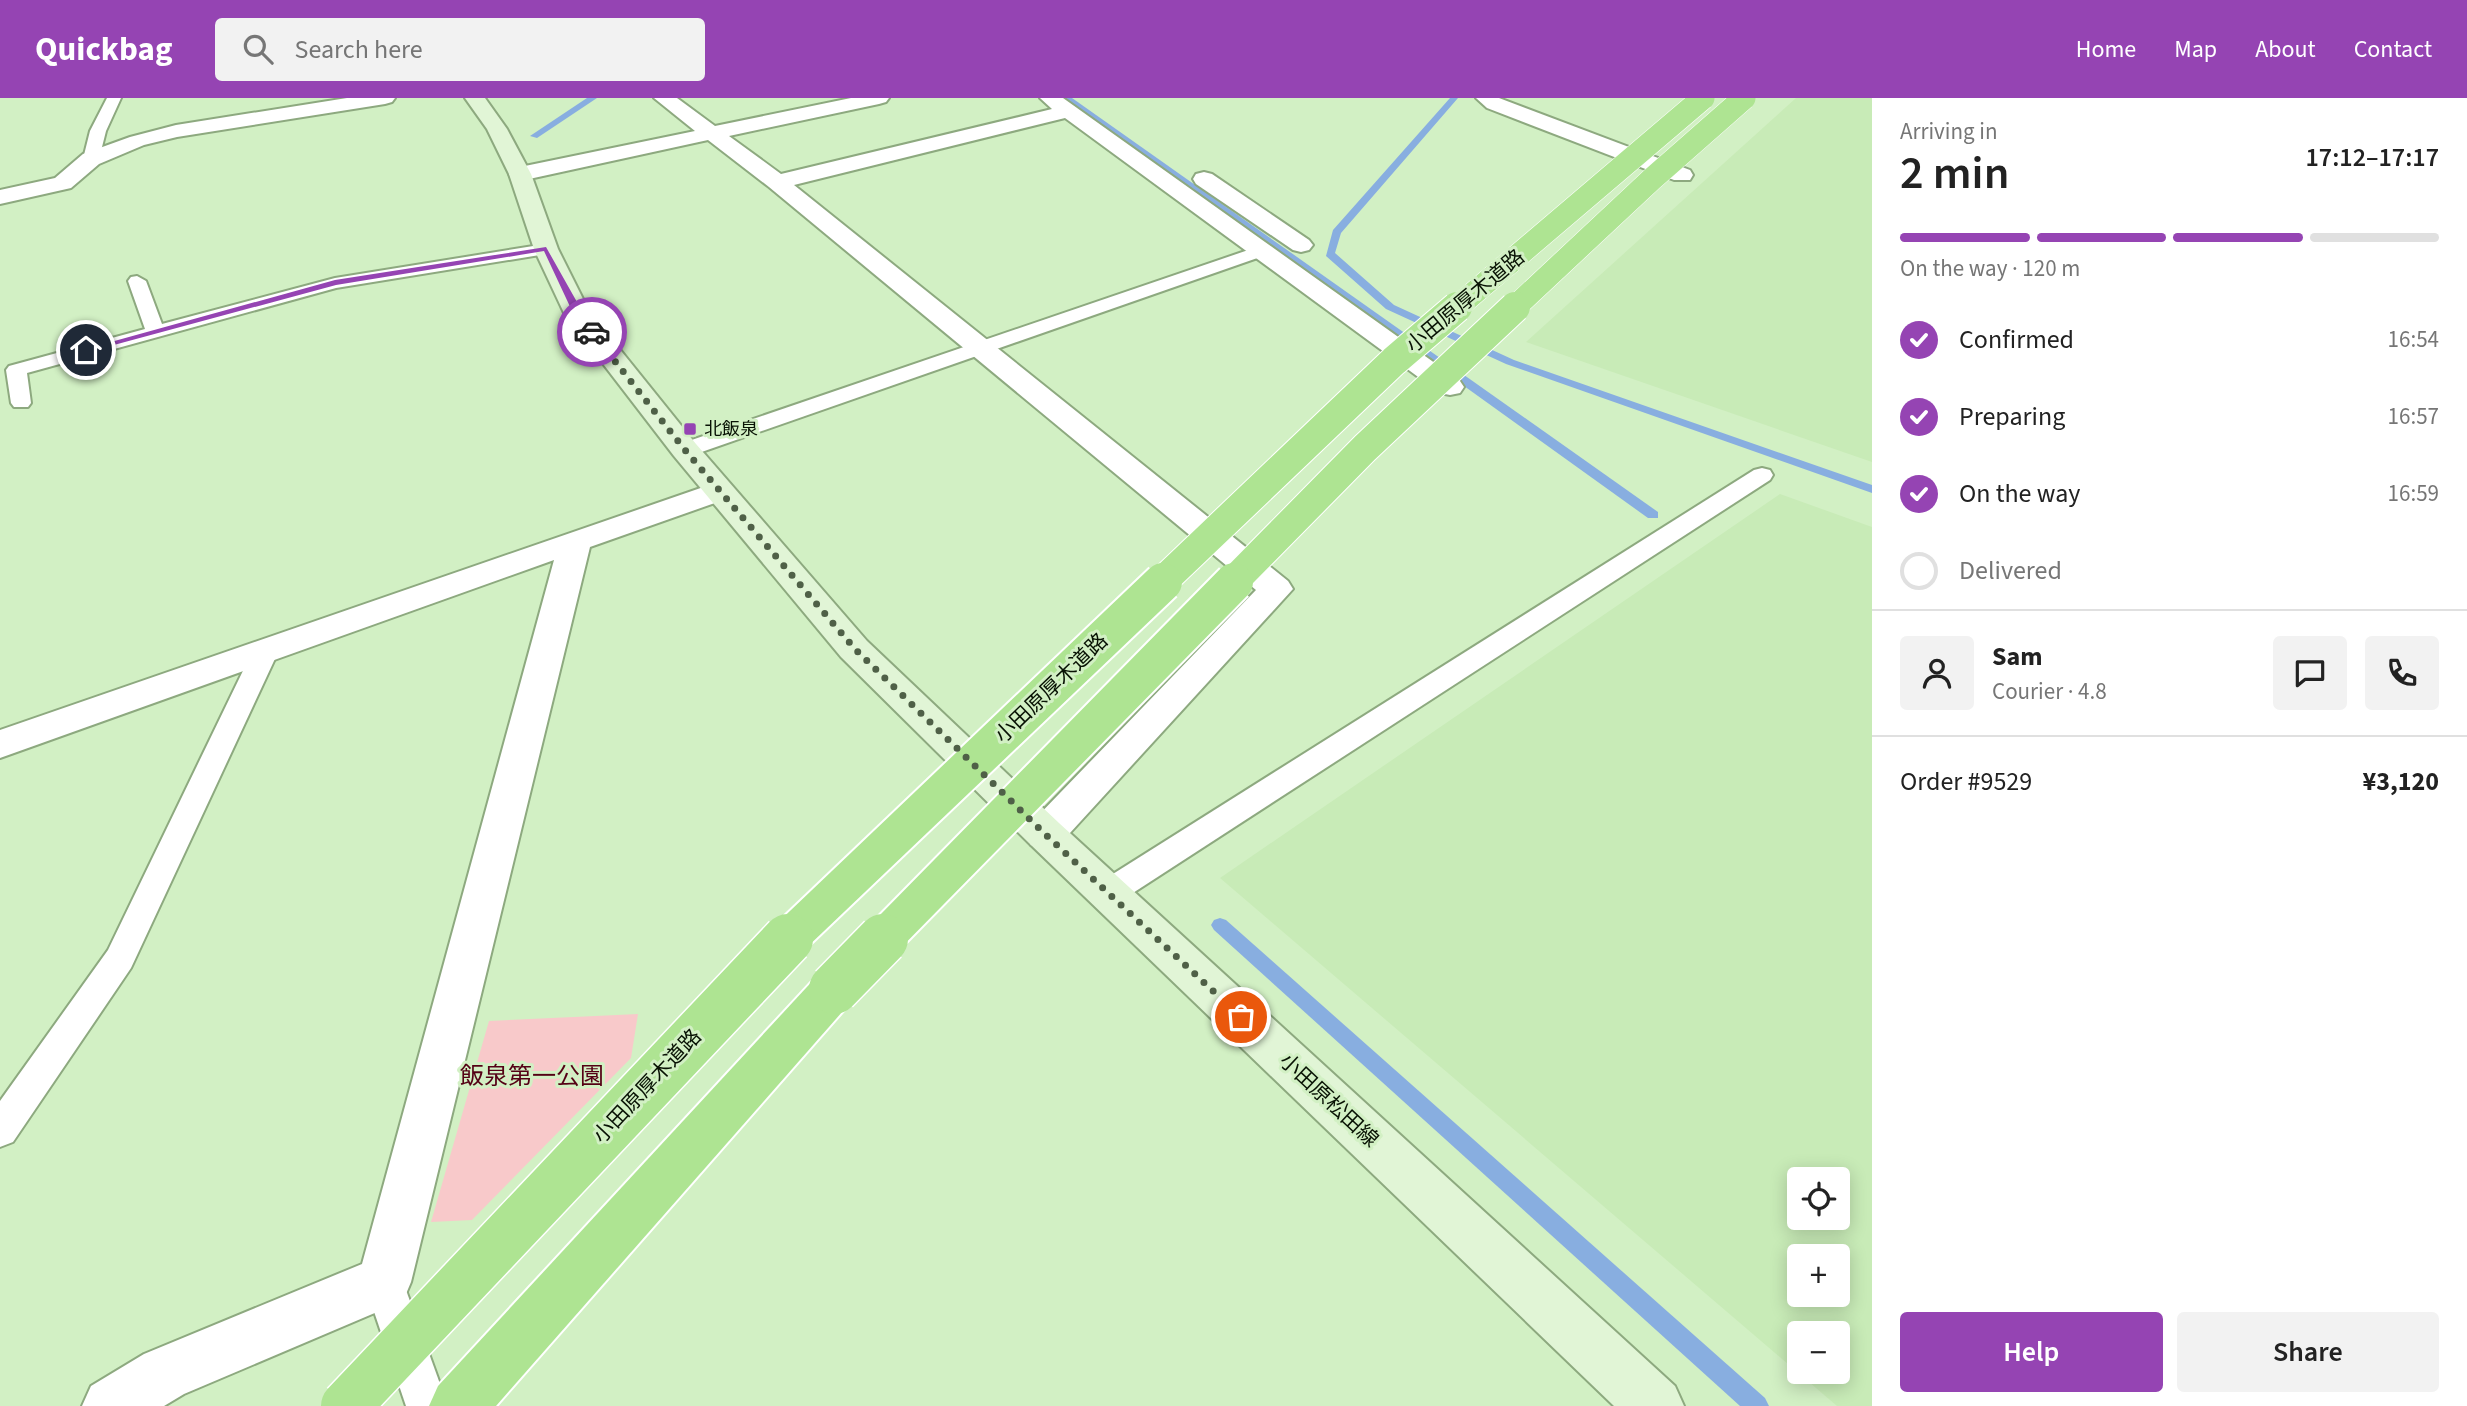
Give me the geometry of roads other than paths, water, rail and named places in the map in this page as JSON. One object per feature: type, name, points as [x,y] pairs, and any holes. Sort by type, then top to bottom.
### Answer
[{"type":"highway","name":"小田原厚木道路","points":[[346,1406],[776,950],[1394,361],[1703,98]]},
{"type":"highway","name":"小田原厚木道路","points":[[458,1406],[834,989],[1365,448],[1652,179],[1744,98]]},
{"type":"main road","name":"小田原松田線","points":[[475,98],[497,130],[520,174],[546,249],[577,313],[718,491],[855,649],[1045,834],[1656,1406]]},
{"type":"street","points":[[0,197],[63,183],[91,159],[137,141],[176,131],[386,98]]},
{"type":"street","points":[[664,98],[777,182],[1276,589],[1045,834]]},
{"type":"street","points":[[520,174],[879,98]]},
{"type":"street","points":[[1050,98],[1450,387]]},
{"type":"street","points":[[1486,98],[1682,175]]},
{"type":"street","points":[[777,182],[1069,111]]},
{"type":"street","points":[[1188,168],[1301,245]]},
{"type":"street","points":[[0,744],[718,491]]},
{"type":"street","points":[[111,1406],[164,1374],[384,1282],[576,540]]},
{"type":"lane","points":[[91,159],[98,131],[114,98]]},
{"type":"lane","points":[[21,403],[16,370],[335,283],[546,249]]},
{"type":"lane","points":[[685,450],[1260,251]]},
{"type":"lane","points":[[137,281],[155,331]]},
{"type":"lane","points":[[1108,893],[1762,475]]},
{"type":"lane","points":[[0,1130],[120,960],[267,648]]},
{"type":"lane","points":[[384,1282],[427,1406]]},
{"type":"waterway","points":[[534,136],[593,98]]},
{"type":"waterway","points":[[1067,98],[1653,515]]},
{"type":"waterway","points":[[1454,98],[1336,232],[1330,254],[1390,307],[1510,362],[1872,489]]},
{"type":"waterway","points":[[1220,925],[1757,1406]]},
{"type":"place","name":"北飯泉","points":[[690,429]]},
{"type":"park label","name":"飯泉第一公園","points":[[532,1076]]}]
